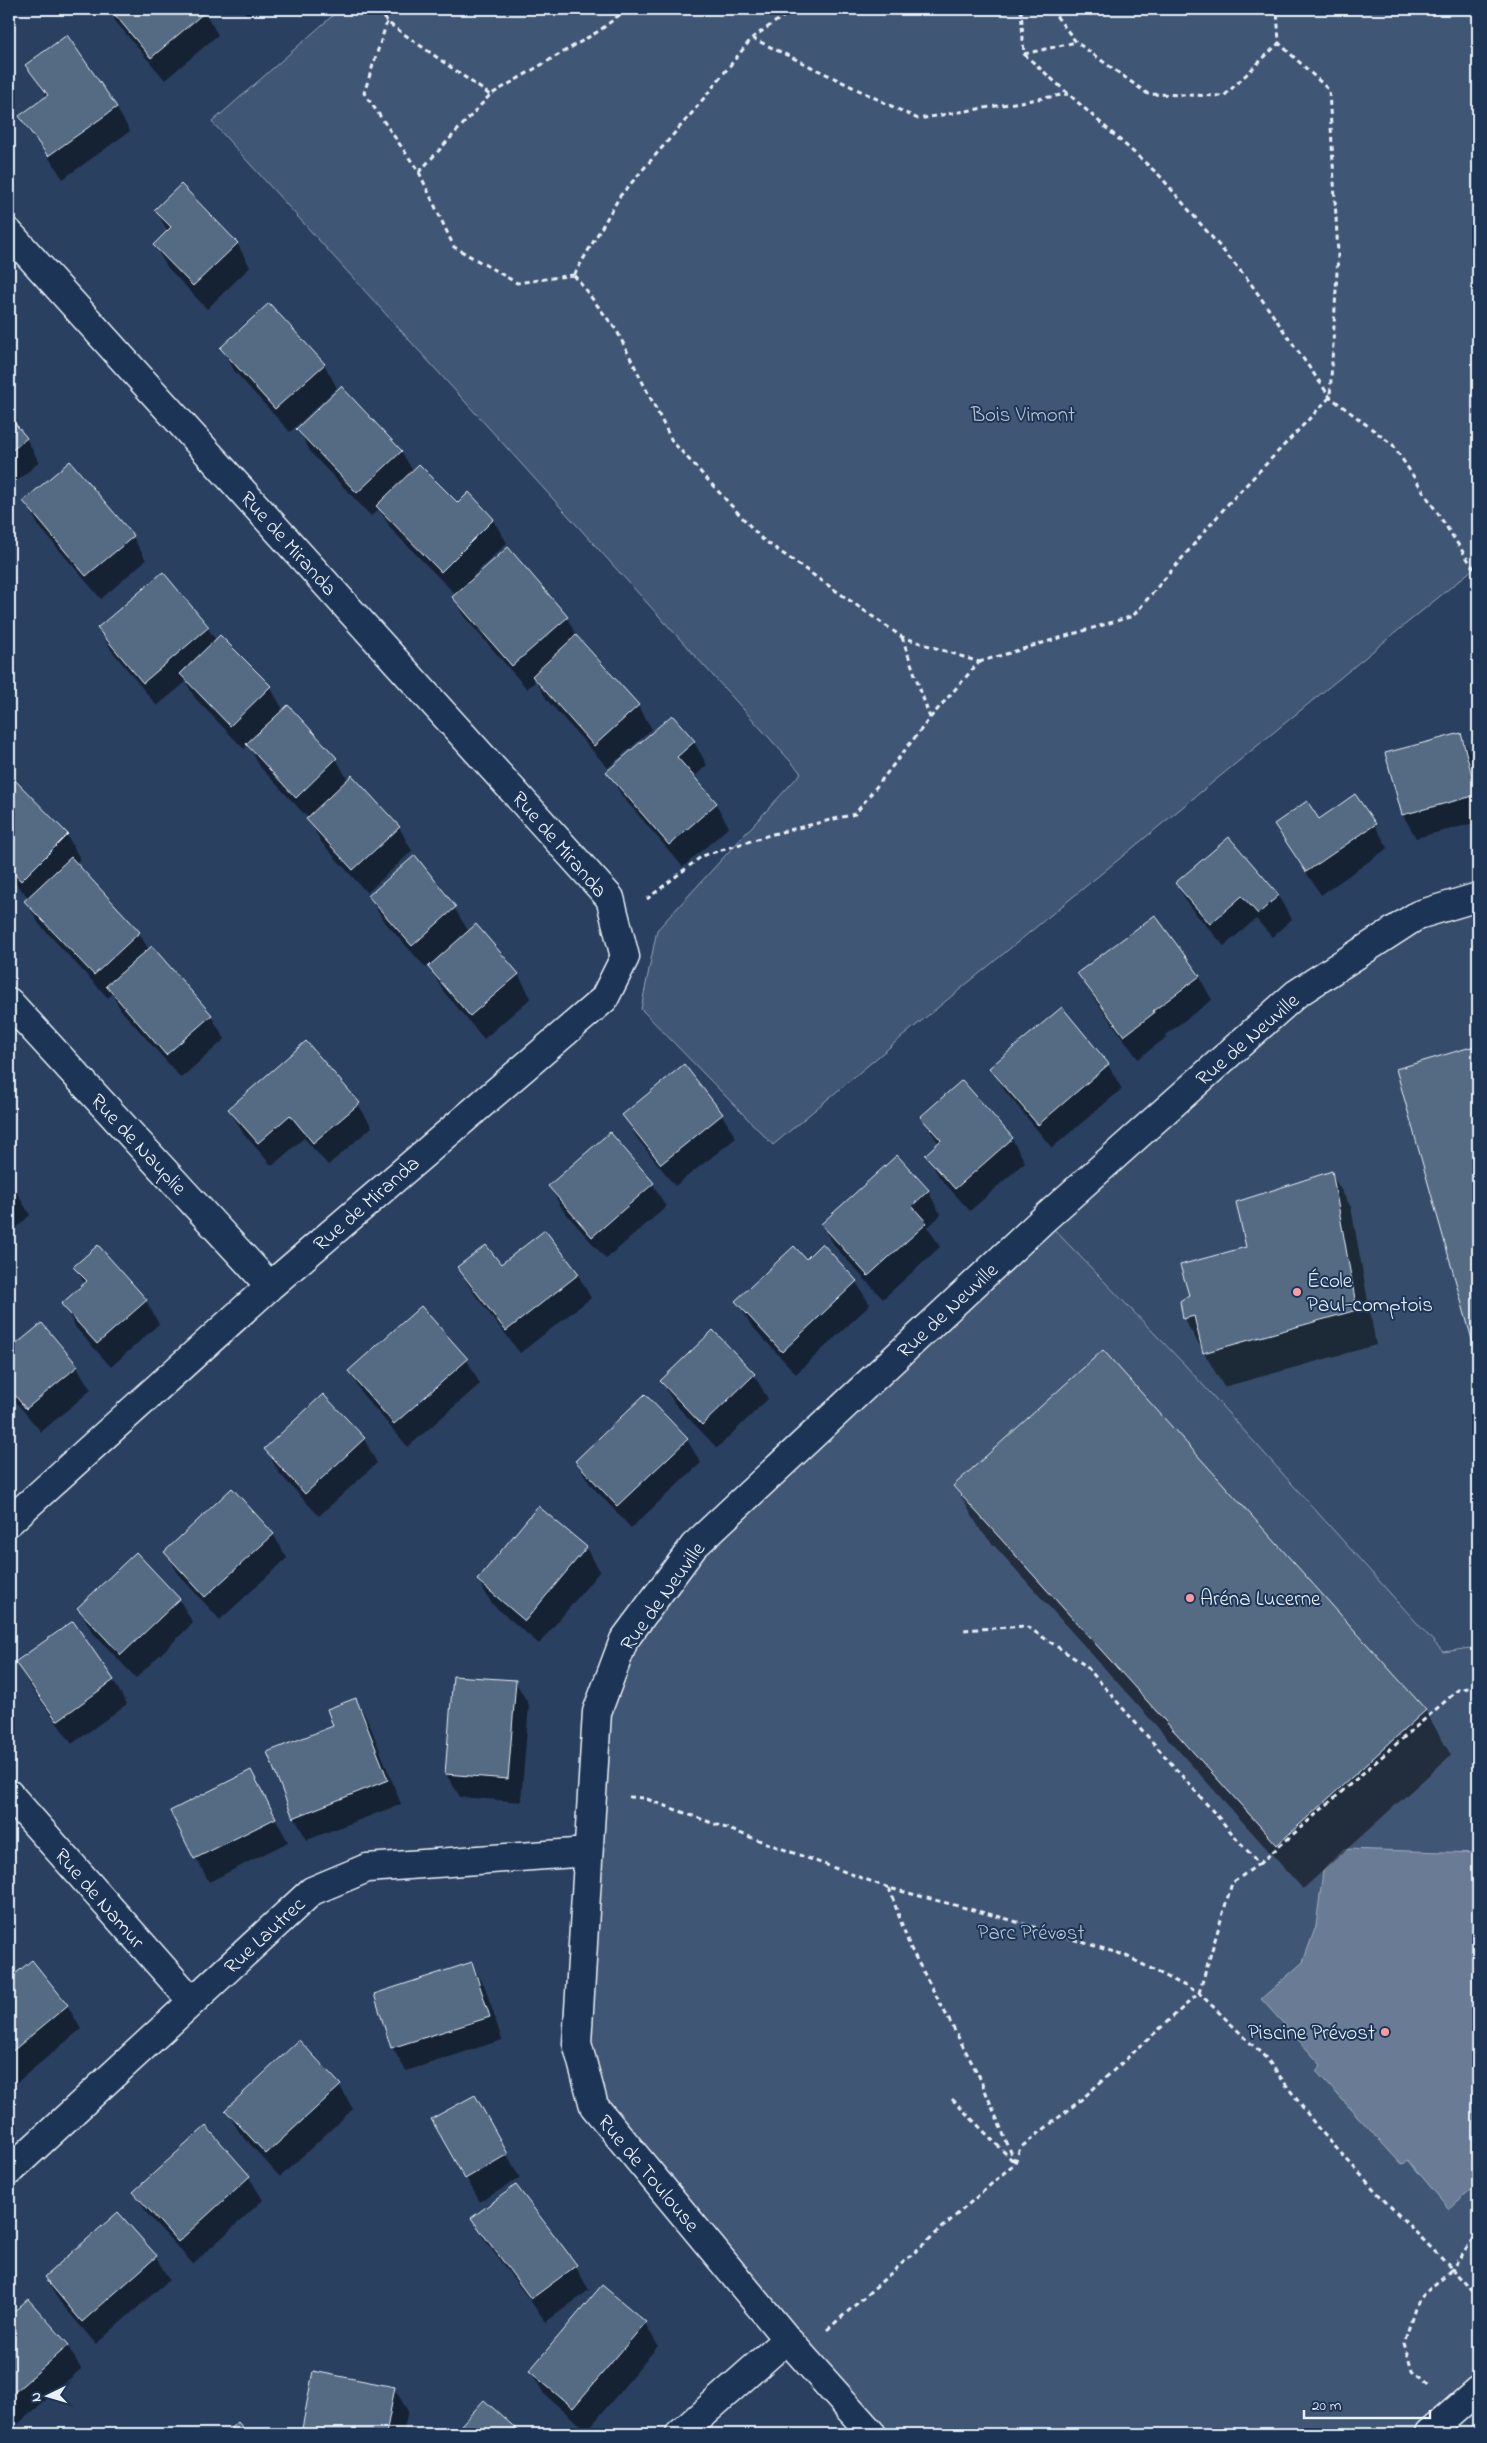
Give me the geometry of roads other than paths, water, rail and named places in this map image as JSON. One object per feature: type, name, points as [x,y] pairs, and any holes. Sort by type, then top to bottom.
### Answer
[{"type":"street","name":"Rue de Miranda","points":[[9,233],[610,898],[625,957],[604,999],[270,1286],[9,1522]]},
{"type":"street","name":"Rue de Neuville","points":[[588,1852],[597,1712],[624,1640],[694,1546],[1037,1226],[1296,994],[1418,915],[1478,897]]},
{"type":"street","name":"Rue de Nauplie","points":[[9,1002],[270,1286]]},
{"type":"street","name":"Rue de Namur","points":[[9,1794],[192,2001]]},
{"type":"street","name":"Rue Lautrec","points":[[9,2171],[312,1891],[367,1868],[588,1852]]},
{"type":"street","name":"Rue de Toulouse","points":[[588,1852],[577,2044],[594,2106],[793,2346],[872,2434]]},
{"type":"street","points":[[680,2434],[793,2346]]},
{"type":"street","points":[[1430,2434],[1478,2391]]},
{"type":"place","name":"École Paul-comptois","points":[[1297,1292]]},
{"type":"place","name":"Aréna Lucerne","points":[[1190,1598]]},
{"type":"place","name":"Piscine Prévost","points":[[1385,2032]]},
{"type":"park label","name":"Bois Vimont","points":[[1023,414]]},
{"type":"park label","name":"Parc Prévost","points":[[1031,1932]]}]
